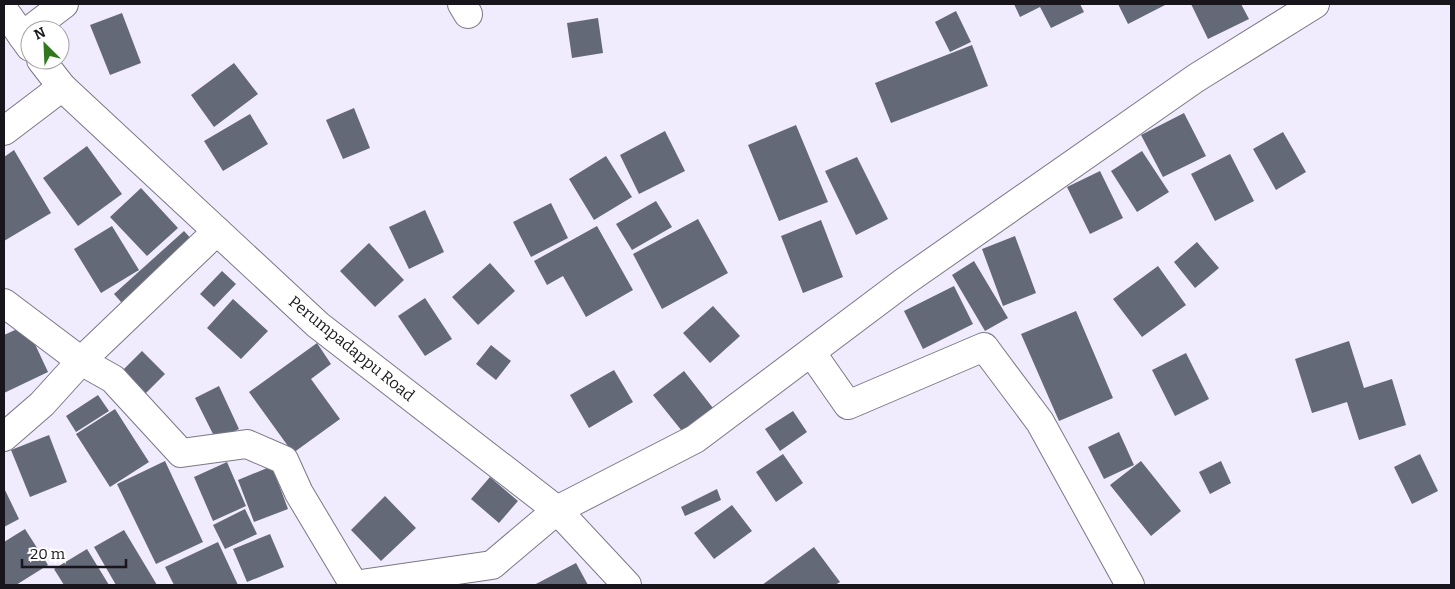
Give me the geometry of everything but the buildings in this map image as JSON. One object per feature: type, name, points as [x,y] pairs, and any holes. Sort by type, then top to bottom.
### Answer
[{"type":"street","points":[[48,20],[64,4]]},
{"type":"street","points":[[4,303],[81,362],[113,379],[181,453],[247,444],[284,460],[299,493],[354,585],[492,565],[558,510],[695,439],[904,282],[1196,78],[1315,4]]},
{"type":"street","points":[[4,10],[20,33]]},
{"type":"street","name":"Perumpadappu Road","points":[[49,70],[62,87],[318,325],[558,510],[628,585]]},
{"type":"street","points":[[4,131],[62,87]]},
{"type":"street","points":[[4,437],[42,404],[81,362],[217,231]]},
{"type":"street","points":[[811,352],[848,405],[984,347],[1040,422],[1130,585]]}]
